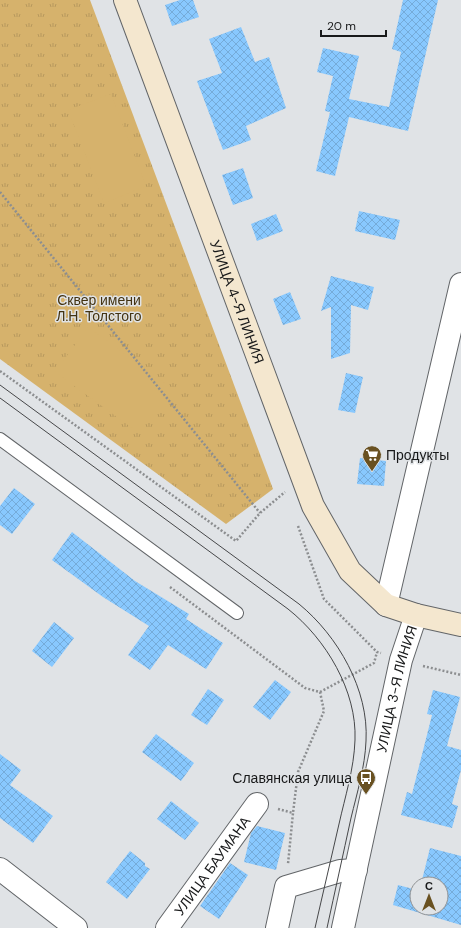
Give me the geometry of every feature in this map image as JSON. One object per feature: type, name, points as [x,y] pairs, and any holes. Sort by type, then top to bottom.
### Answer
[{"type":"street","name":"УЛИЦА 4-Я ЛИНИЯ","points":[[125,0],[313,506],[350,571],[379,599]]},
{"type":"street","points":[[461,284],[379,599],[416,615],[461,624]]},
{"type":"street","name":"УЛИЦА 3-Я ЛИНИЯ","points":[[343,928],[402,660],[416,615]]},
{"type":"street","name":"УЛИЦА БАУМАНА","points":[[167,928],[257,804]]},
{"type":"street","points":[[0,868],[76,928]]},
{"type":"street","points":[[277,928],[286,887],[340,871],[356,870]]},
{"type":"lane","points":[[0,439],[237,613]]},
{"type":"path","points":[[0,192],[260,513]]},
{"type":"path","points":[[0,371],[236,541],[260,513],[285,492],[287,499]]},
{"type":"path","points":[[295,520],[324,599],[377,652],[461,675]]},
{"type":"path","points":[[164,583],[305,688],[320,692],[374,663],[377,652]]},
{"type":"path","points":[[286,887],[298,772],[324,711],[320,692]]},
{"type":"path","points":[[257,804],[293,813]]},
{"type":"green space","name":"Сквер имени Л.Н. Толстого","points":[[0,0],[90,0],[273,489],[226,524],[0,359]]},
{"type":"green space","points":[[111,94],[146,186],[104,203],[68,110]]},
{"type":"green space","points":[[88,327],[172,388],[139,433],[55,372]]},
{"type":"building","points":[[180,0],[193,0],[199,17],[172,26],[165,5]]},
{"type":"building","points":[[403,0],[438,0],[408,131],[349,117],[335,176],[316,171],[330,112],[325,111],[333,76],[317,72],[323,48],[359,56],[349,99],[389,107],[401,52],[392,49]]},
{"type":"building","points":[[241,27],[255,62],[269,57],[286,108],[246,126],[251,140],[223,150],[197,81],[222,73],[209,39]]},
{"type":"building","points":[[243,168],[253,198],[233,205],[222,175]]},
{"type":"building","points":[[359,211],[400,220],[395,240],[355,231]]},
{"type":"building","points":[[276,214],[283,231],[257,241],[251,224]]},
{"type":"building","points":[[331,276],[374,287],[368,310],[351,305],[350,353],[331,359],[331,307],[321,311]]},
{"type":"building","points":[[290,292],[301,319],[283,325],[273,299]]},
{"type":"building","points":[[346,373],[363,377],[355,413],[338,410]]},
{"type":"building","name":"Продукты","points":[[360,458],[386,461],[384,486],[357,484]]},
{"type":"building","points":[[14,488],[35,504],[12,534],[0,525],[0,506]]},
{"type":"building","points":[[72,532],[135,581],[189,614],[186,619],[223,643],[206,669],[168,645],[150,670],[128,655],[149,626],[103,597],[52,560]]},
{"type":"building","points":[[54,622],[74,638],[52,667],[32,651]]},
{"type":"building","points":[[275,680],[291,692],[270,720],[253,707]]},
{"type":"building","points":[[208,689],[224,700],[207,725],[191,715]]},
{"type":"building","points":[[433,690],[460,697],[447,746],[461,750],[461,770],[452,804],[458,806],[452,828],[401,815],[407,792],[412,794],[432,715],[427,714]]},
{"type":"building","points":[[156,734],[194,763],[181,781],[142,752]]},
{"type":"building","points":[[0,754],[21,770],[10,785],[53,816],[33,843],[0,818]]},
{"type":"building","points":[[171,801],[199,823],[185,840],[157,819]]},
{"type":"building","points":[[257,826],[285,833],[276,870],[244,862],[251,833]]},
{"type":"building","points":[[430,848],[461,856],[461,925],[430,916],[449,916],[449,876],[423,876]]},
{"type":"building","points":[[130,851],[150,869],[127,899],[106,882]]},
{"type":"building","points":[[230,863],[248,875],[219,919],[200,906]]},
{"type":"building","points":[[398,885],[409,888],[409,910],[393,905]]},
{"type":"tram line","points":[[0,385],[299,604],[313,617],[338,648],[348,665],[362,703],[366,722],[366,741],[358,790],[327,928]]},
{"type":"tram line","points":[[0,398],[288,609],[315,635],[336,667],[345,685],[351,703],[355,740],[349,783],[315,928]]},
{"type":"place","name":"Продукты","points":[[372,472]]},
{"type":"place","name":"Славянская улица","points":[[366,795]]}]
